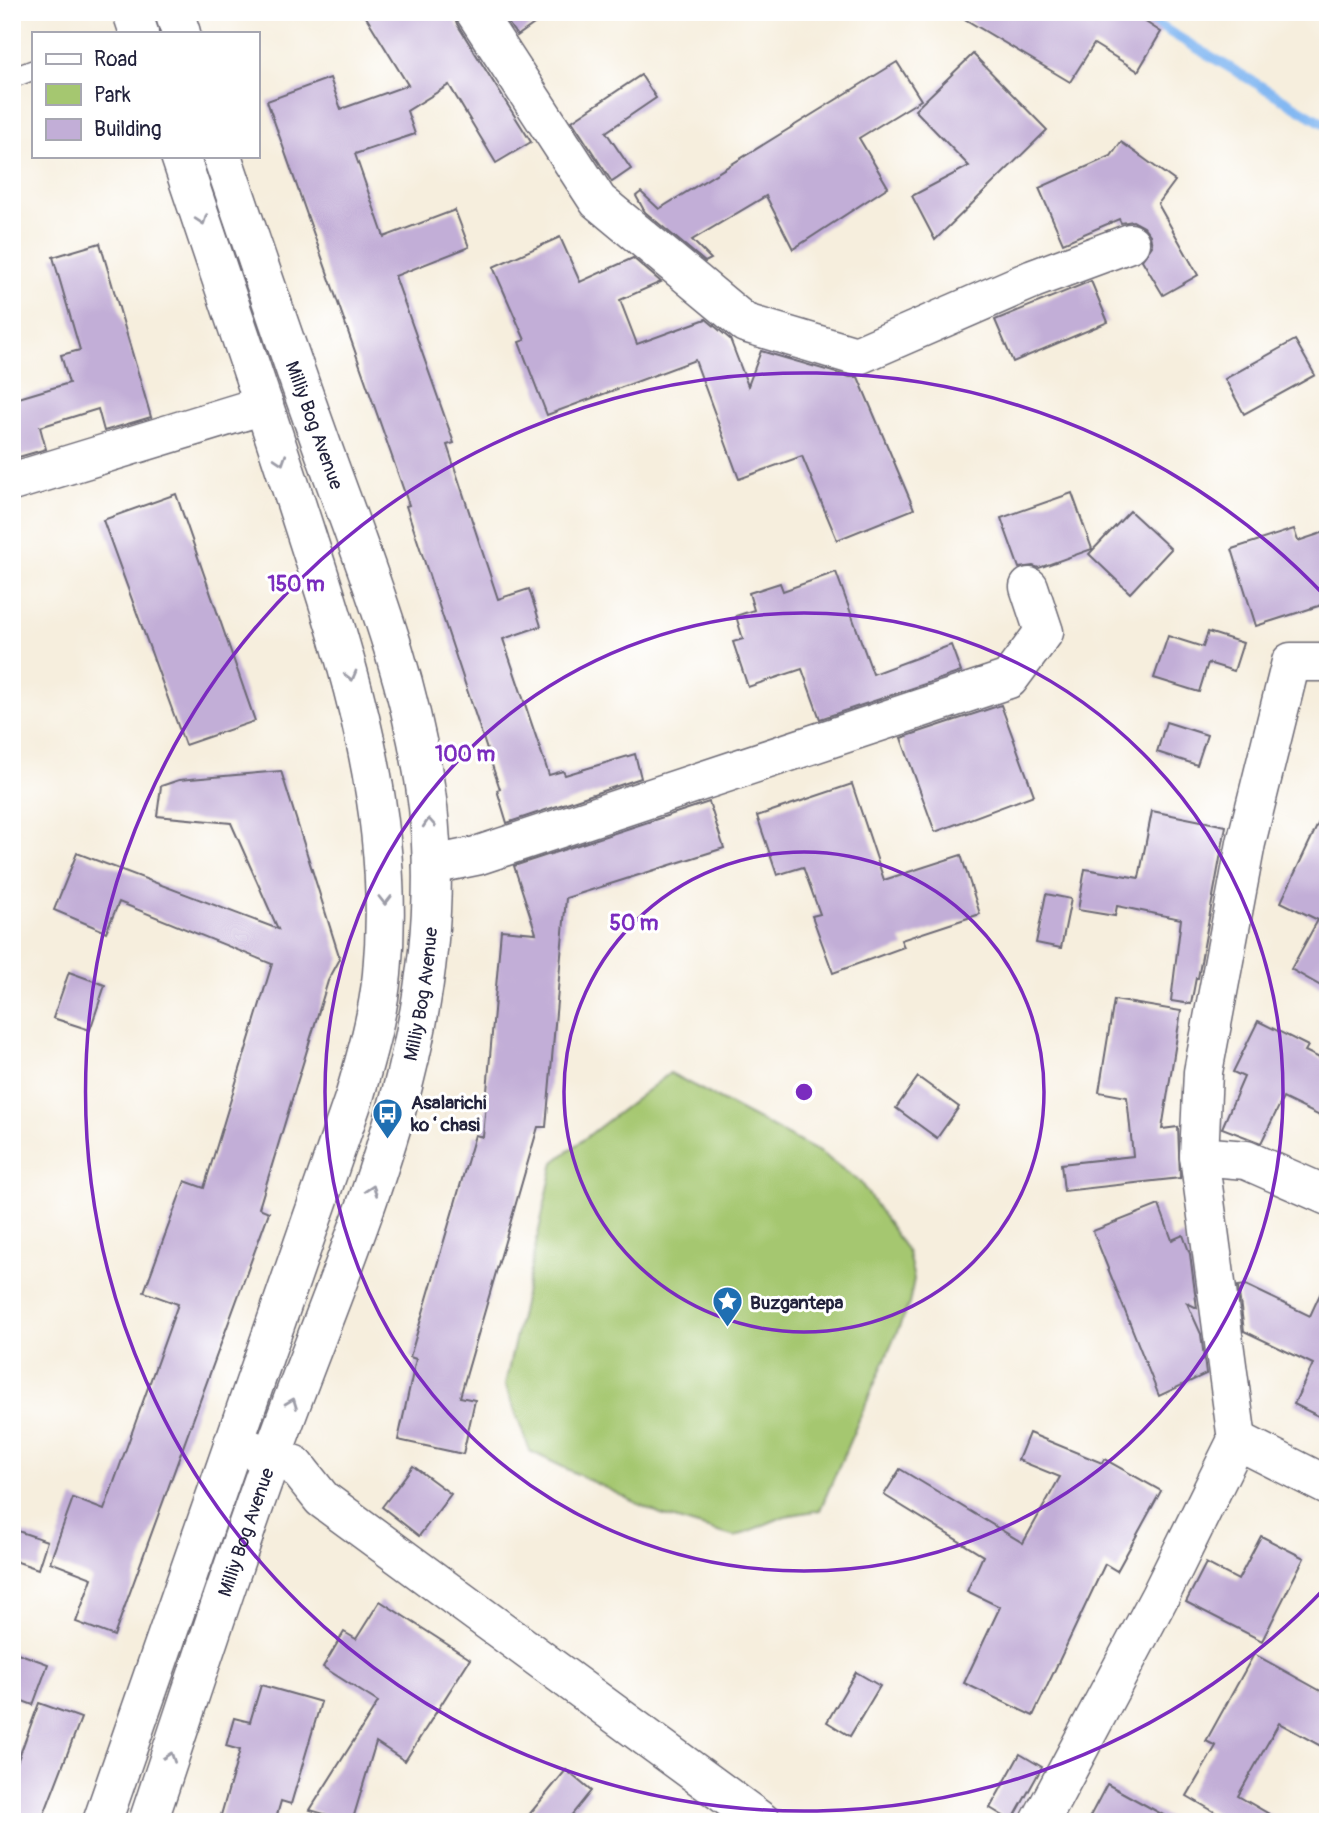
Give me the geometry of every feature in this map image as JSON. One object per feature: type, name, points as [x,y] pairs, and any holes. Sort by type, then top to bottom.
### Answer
[{"type":"street","points":[[174,12],[181,32]]},
{"type":"street","points":[[475,12],[598,201],[745,323],[856,356],[1033,279],[1130,243]]},
{"type":"street","name":"Milliy Bog Avenue","points":[[102,1822],[354,1098],[375,1015],[385,932],[385,869],[366,736],[345,655],[181,158]]},
{"type":"street","name":"Milliy Bog Avenue","points":[[148,1822],[272,1456],[365,1210],[400,1104],[424,995],[432,908],[432,865],[419,753],[394,644],[300,384],[223,158]]},
{"type":"street","points":[[12,482],[264,405]]},
{"type":"street","points":[[432,865],[476,856],[1009,679],[1044,632],[1029,587]]},
{"type":"street","points":[[1040,1822],[1160,1596],[1237,1440],[1199,1156],[1203,1072],[1246,843],[1291,662],[1328,662]]},
{"type":"street","points":[[1199,1156],[1246,1160],[1328,1196]]},
{"type":"street","points":[[1237,1440],[1328,1486]]},
{"type":"street","points":[[233,1443],[295,1465],[322,1499],[762,1822]]},
{"type":"lane","points":[[12,78],[32,70]]},
{"type":"green space","points":[[670,1073],[821,1153],[860,1182],[908,1253],[914,1279],[909,1304],[820,1510],[785,1516],[735,1537],[661,1515],[530,1451],[505,1385],[554,1162]]},
{"type":"building","points":[[363,12],[453,12],[457,24],[531,142],[496,163],[449,85],[407,111],[415,134],[355,154],[384,237],[455,210],[469,247],[395,276],[454,443],[447,445],[498,599],[529,589],[541,626],[503,639],[549,775],[563,771],[565,775],[635,754],[641,778],[507,823],[497,790],[500,789],[406,506],[409,505],[267,101],[330,78],[341,109],[408,85]]},
{"type":"building","points":[[501,12],[551,12],[517,36]]},
{"type":"building","points":[[953,12],[1130,12],[1161,32],[1138,71],[1094,44],[1070,82]]},
{"type":"building","points":[[973,54],[1047,130],[935,240],[912,196],[969,166],[915,110]]},
{"type":"building","points":[[897,62],[921,100],[859,138],[888,187],[793,249],[766,196],[692,240],[711,259],[705,262],[645,212],[636,196],[641,192],[659,209]]},
{"type":"building","points":[[641,75],[656,98],[606,132],[631,169],[612,182],[572,121]]},
{"type":"building","points":[[1121,142],[1175,181],[1158,204],[1198,275],[1163,295],[1142,260],[1152,246],[1150,235],[1144,227],[1133,221],[1121,223],[1119,219],[1063,243],[1039,188],[1111,156]]},
{"type":"building","points":[[560,237],[580,282],[633,258],[661,282],[620,300],[637,344],[706,319],[730,339],[748,386],[761,351],[858,377],[914,509],[837,540],[802,456],[739,479],[695,360],[547,415],[519,342],[525,340],[493,267]]},
{"type":"building","points":[[100,243],[151,417],[104,431],[98,409],[40,427],[46,449],[12,459],[12,400],[69,383],[61,355],[80,350],[53,257]]},
{"type":"building","points":[[1091,281],[1108,322],[1013,362],[995,320]]},
{"type":"building","points":[[1295,340],[1315,375],[1244,414],[1225,379]]},
{"type":"building","points":[[1072,493],[1092,549],[1039,568],[1019,568],[1001,518]]},
{"type":"building","points":[[176,494],[255,721],[185,745],[103,520]]},
{"type":"building","points":[[1130,511],[1171,549],[1130,593],[1089,554]]},
{"type":"building","points":[[1294,529],[1298,541],[1328,531],[1328,603],[1256,626],[1232,549]]},
{"type":"building","points":[[836,572],[873,674],[951,645],[961,672],[820,719],[802,669],[748,687],[733,642],[743,639],[736,616],[754,610],[749,593],[780,583],[783,591]]},
{"type":"building","points":[[1208,632],[1243,643],[1234,671],[1208,663],[1199,692],[1154,678],[1168,636],[1203,647]]},
{"type":"building","points":[[1001,705],[1034,795],[935,832],[901,738]]},
{"type":"building","points":[[1166,722],[1207,735],[1197,765],[1157,752]]},
{"type":"building","points":[[281,771],[340,959],[328,981],[259,1208],[269,1212],[114,1636],[76,1622],[92,1578],[50,1562],[73,1498],[104,1510],[178,1304],[144,1292],[185,1181],[204,1188],[272,964],[119,902],[106,932],[54,910],[77,853],[278,929],[231,823],[157,816],[161,786],[179,780]]},
{"type":"building","points":[[852,784],[884,880],[961,855],[980,914],[901,940],[904,947],[833,973],[812,916],[820,914],[803,867],[777,875],[757,816]]},
{"type":"building","points":[[709,802],[724,848],[566,898],[546,1127],[538,1127],[460,1397],[475,1400],[463,1454],[398,1440],[416,1359],[410,1357],[475,1135],[483,1137],[501,930],[536,933],[514,866]]},
{"type":"building","points":[[1328,803],[1328,990],[1291,969],[1318,920],[1281,902]]},
{"type":"building","points":[[1152,811],[1226,826],[1191,1004],[1171,1001],[1181,919],[1117,906],[1115,916],[1078,910],[1085,869],[1139,878]]},
{"type":"building","points":[[1046,894],[1071,899],[1061,948],[1036,943]]},
{"type":"building","points":[[69,972],[105,985],[90,1030],[53,1018]]},
{"type":"building","points":[[1114,1000],[1181,1011],[1162,1129],[1178,1127],[1180,1178],[1064,1191],[1061,1164],[1133,1156],[1127,1097],[1099,1092]]},
{"type":"building","points":[[1258,1021],[1308,1046],[1305,1051],[1328,1062],[1328,1120],[1283,1098],[1261,1143],[1222,1128],[1244,1077],[1233,1072]]},
{"type":"building","points":[[918,1077],[959,1107],[937,1138],[896,1108]]},
{"type":"building","points":[[1159,1205],[1172,1240],[1183,1235],[1190,1254],[1197,1308],[1187,1303],[1201,1334],[1206,1374],[1159,1396],[1093,1231]]},
{"type":"building","points":[[1328,1277],[1328,1421],[1294,1404],[1313,1364],[1244,1331],[1238,1286],[1246,1285],[1310,1316]]},
{"type":"building","points":[[1029,1433],[1102,1463],[1104,1459],[1161,1491],[1117,1571],[1105,1564],[1033,1716],[964,1683],[1000,1607],[967,1591],[983,1556],[884,1495],[900,1469],[1023,1543],[1060,1477],[1018,1460]]},
{"type":"building","points":[[413,1466],[451,1494],[419,1536],[382,1507]]},
{"type":"building","points":[[12,1529],[47,1541],[38,1569],[12,1560]]},
{"type":"building","points":[[1261,1536],[1304,1558],[1262,1641],[1186,1602],[1206,1563],[1238,1580]]},
{"type":"building","points":[[380,1601],[470,1659],[405,1761],[376,1742],[352,1822],[310,1810],[378,1702],[323,1667],[344,1632],[356,1639]]},
{"type":"building","points":[[12,1651],[48,1664],[33,1705],[12,1697]]},
{"type":"building","points":[[1254,1654],[1328,1695],[1328,1750],[1279,1723],[1238,1796],[1283,1822],[1232,1822],[1187,1796],[1216,1746],[1206,1741]]},
{"type":"building","points":[[856,1672],[880,1686],[850,1736],[827,1722]]},
{"type":"building","points":[[261,1685],[321,1702],[291,1804],[281,1801],[275,1822],[219,1822],[240,1750],[226,1746],[234,1718],[250,1722]]},
{"type":"building","points":[[39,1703],[81,1718],[41,1822],[12,1822],[12,1776]]},
{"type":"building","points":[[1020,1754],[1042,1767],[1012,1821],[990,1808]]},
{"type":"building","points":[[566,1770],[591,1791],[566,1822],[523,1822]]},
{"type":"building","points":[[1107,1784],[1176,1822],[1087,1822]]},
{"type":"waterway","points":[[1136,12],[1328,126]]},
{"type":"place","name":"Asalarichi koʻchasi","points":[[388,1140]]},
{"type":"place","name":"Buzgantepa","points":[[727,1329]]}]
